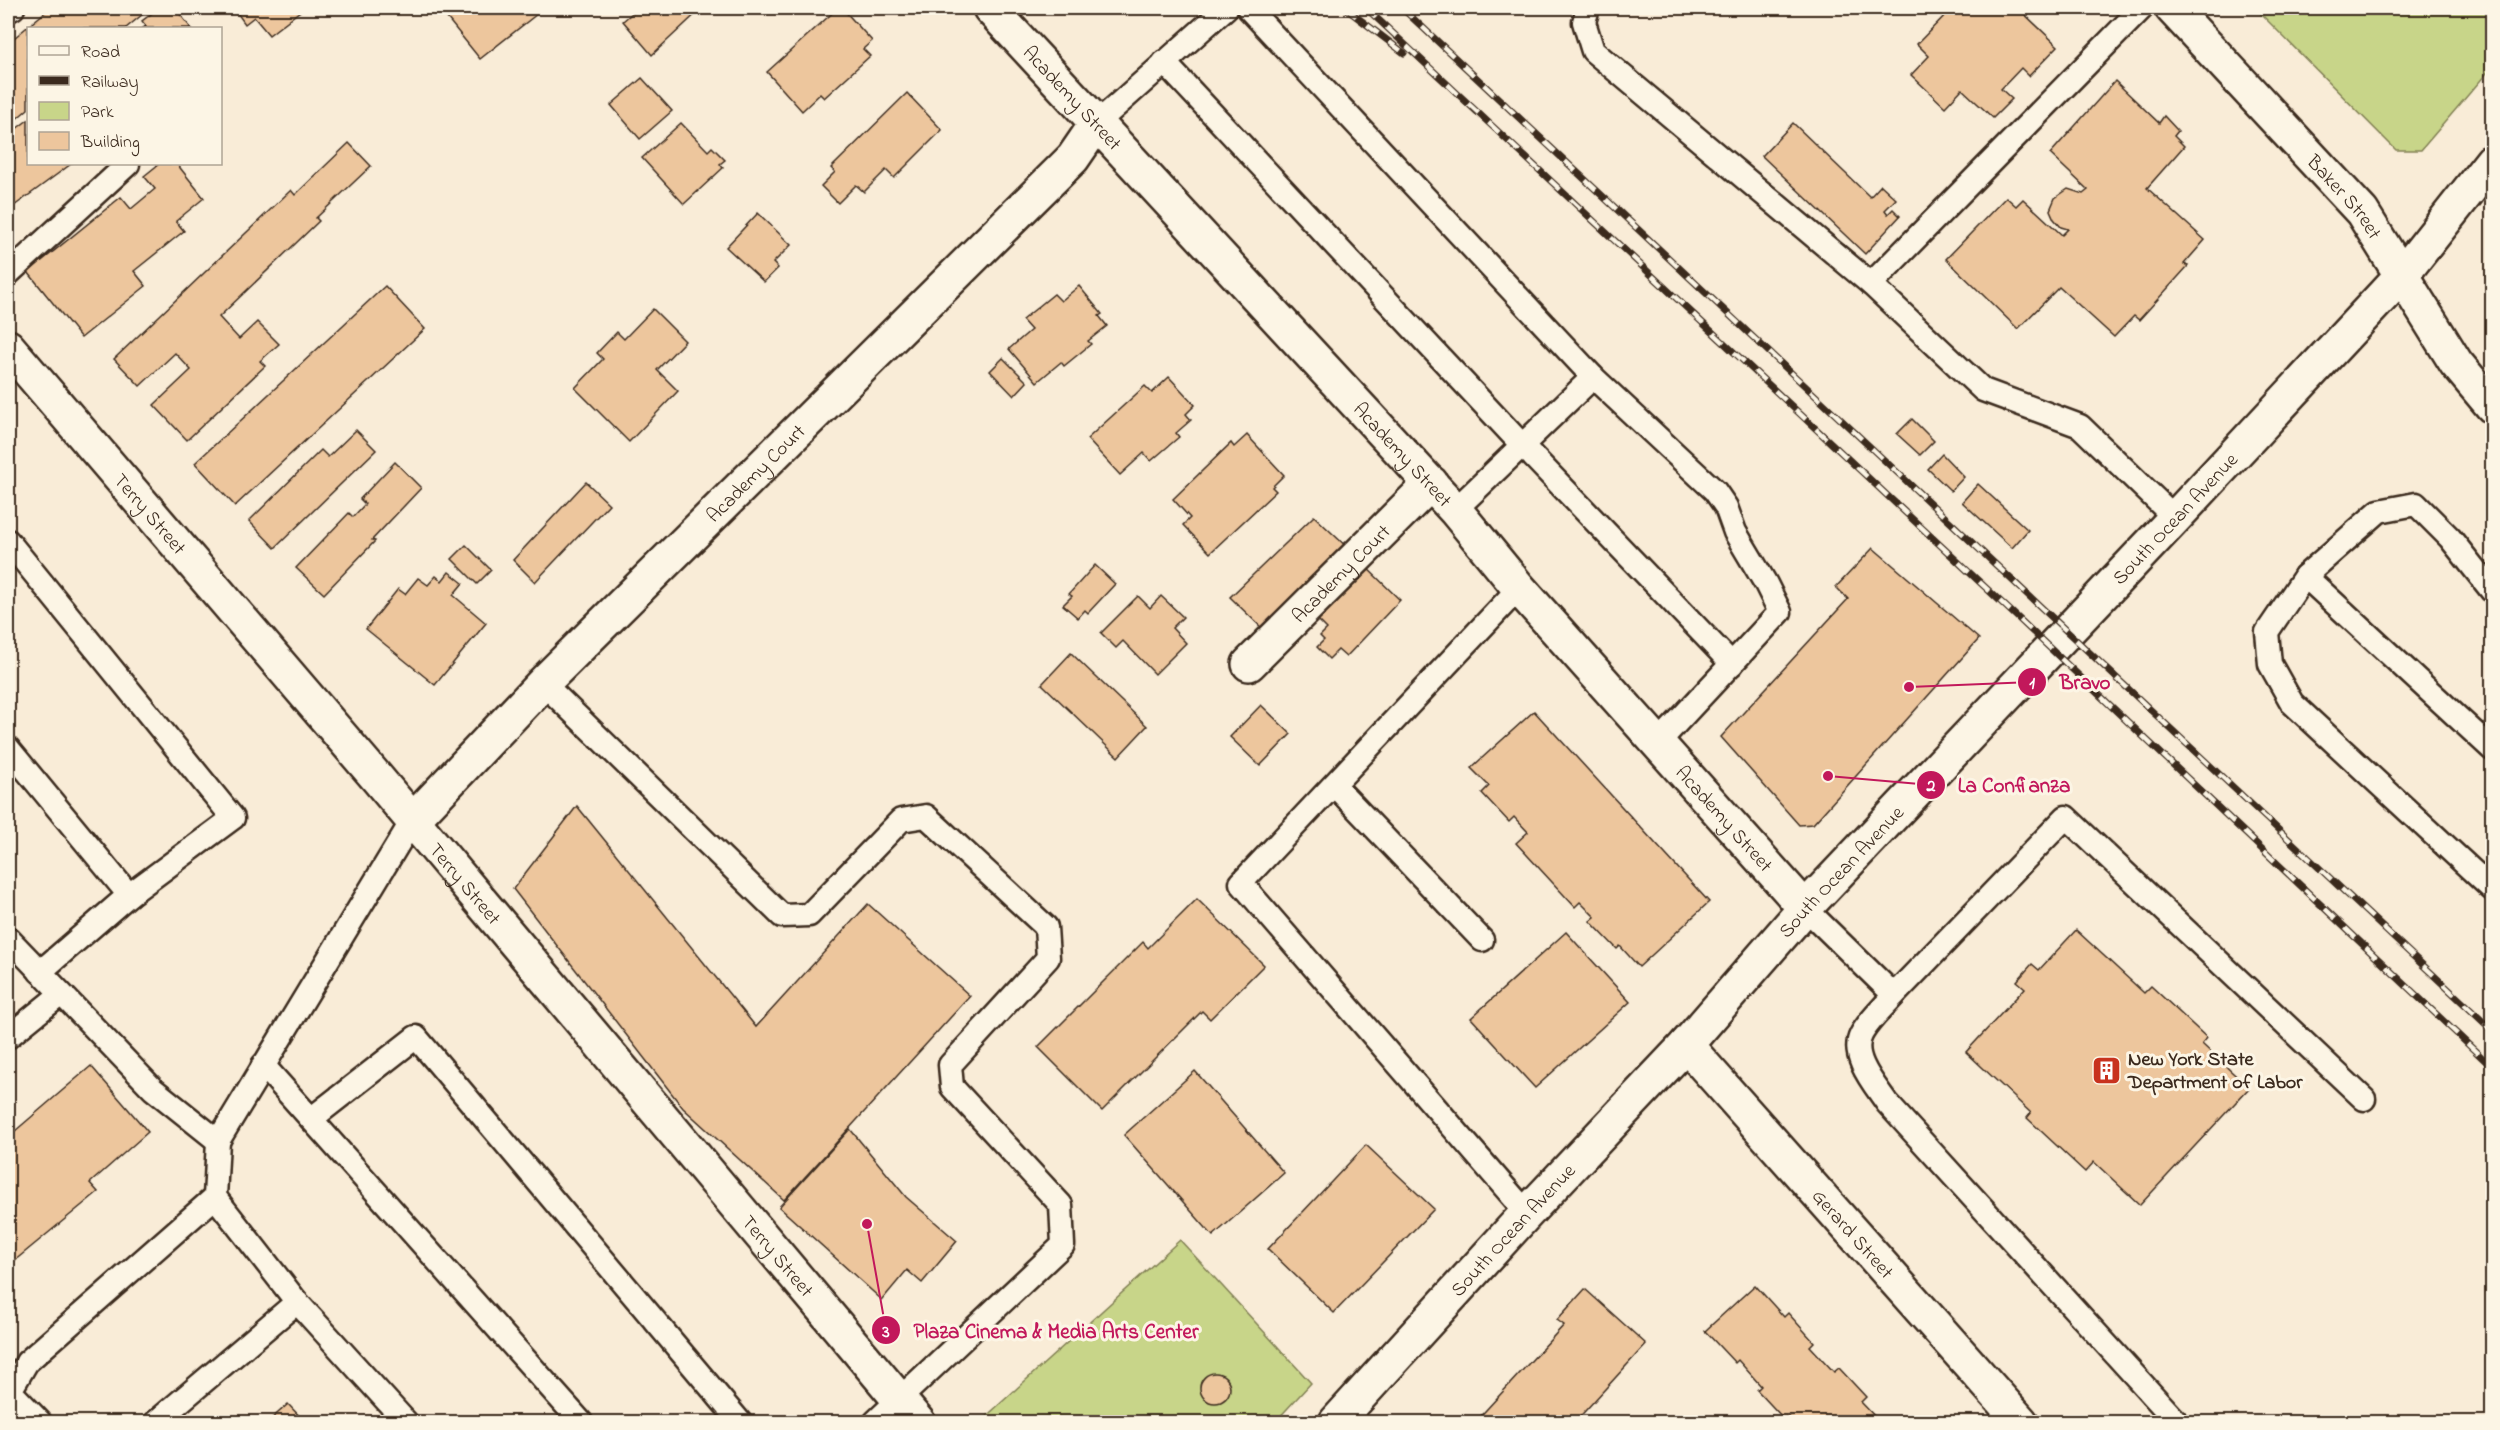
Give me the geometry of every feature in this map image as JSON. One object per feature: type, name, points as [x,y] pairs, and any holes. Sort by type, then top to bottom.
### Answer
[{"type":"street","name":"Academy Street","points":[[990,8],[1431,483],[1656,745],[1805,908]]},
{"type":"street","name":"Baker Street","points":[[2172,8],[2362,212],[2456,363],[2493,406]]},
{"type":"street","name":"Academy Court","points":[[412,820],[543,683],[1073,158],[1097,123]]},
{"type":"street","name":"South Ocean Avenue","points":[[1336,1422],[1527,1213],[1686,1045],[1805,908],[2402,275],[2493,161]]},
{"type":"street","name":"Terry Street","points":[[8,347],[412,820],[909,1411]]},
{"type":"street","name":"Academy Court","points":[[1249,664],[1431,483]]},
{"type":"street","name":"Gerard Street","points":[[1686,1045],[2021,1422]]},
{"type":"lane","points":[[8,11],[13,8]]},
{"type":"lane","points":[[1097,123],[1226,8]]},
{"type":"lane","points":[[1248,8],[1593,377],[1715,491],[1726,507],[1735,532],[1767,584],[1780,612],[1656,745]]},
{"type":"lane","points":[[1587,8],[1584,22],[1593,51],[1871,284],[1983,390],[2080,426],[2175,518]]},
{"type":"lane","points":[[1871,284],[2142,8]]},
{"type":"lane","points":[[1164,62],[1522,445],[1732,664]]},
{"type":"lane","points":[[8,274],[127,165]]},
{"type":"lane","points":[[1455,510],[1593,377]]},
{"type":"lane","points":[[2493,591],[2450,538],[2416,504],[2379,511],[2305,576],[2267,632],[2270,664],[2292,703],[2493,889]]},
{"type":"lane","points":[[8,541],[233,818],[129,895],[40,972]]},
{"type":"lane","points":[[2305,576],[2493,748]]},
{"type":"lane","points":[[1519,588],[1241,883],[1527,1213]]},
{"type":"lane","points":[[543,683],[782,916],[809,915],[901,820],[926,816],[1046,927],[1048,958],[950,1065],[952,1087],[1061,1205],[1063,1245],[909,1411],[875,1422]]},
{"type":"lane","points":[[8,748],[129,895]]},
{"type":"lane","points":[[1334,785],[1482,940]]},
{"type":"lane","points":[[2177,1422],[1887,1103],[1867,1072],[1857,1050],[1861,1035],[1894,995],[2066,817],[2364,1099]]},
{"type":"lane","points":[[406,1422],[297,1302],[215,1197],[218,1142],[412,820]]},
{"type":"lane","points":[[1805,908],[1894,995]]},
{"type":"lane","points":[[8,938],[153,1089],[218,1142]]},
{"type":"lane","points":[[8,1037],[61,994]]},
{"type":"lane","points":[[311,1119],[416,1037],[740,1422]]},
{"type":"lane","points":[[263,1065],[581,1422]]},
{"type":"lane","points":[[40,1422],[10,1391],[27,1362],[215,1197]]},
{"type":"lane","points":[[156,1422],[297,1302]]},
{"type":"green space","points":[[2255,8],[2492,8],[2492,67],[2421,150],[2396,150]]},
{"type":"green space","points":[[1180,1240],[1311,1383],[1275,1422],[980,1422]]},
{"type":"building","points":[[50,8],[137,8],[143,14],[127,27],[27,27]]},
{"type":"building","points":[[159,8],[175,8],[190,27],[144,27],[142,21]]},
{"type":"building","points":[[238,8],[304,8],[269,35],[254,17],[245,24],[235,10]]},
{"type":"building","points":[[439,8],[532,8],[537,14],[480,59]]},
{"type":"building","points":[[638,8],[702,8],[652,55],[623,21]]},
{"type":"building","points":[[838,8],[842,8],[872,41],[863,49],[870,56],[824,98],[820,94],[802,111],[767,72]]},
{"type":"building","points":[[1952,8],[2002,8],[2006,12],[2010,8],[2018,8],[2058,46],[2029,76],[2021,68],[2001,89],[2012,99],[1993,118],[1962,89],[1945,107],[1911,75],[1929,56],[1917,44]]},
{"type":"building","points":[[27,27],[27,110],[8,126],[8,43]]},
{"type":"building","points":[[642,78],[672,111],[640,139],[611,105]]},
{"type":"building","points":[[2115,81],[2159,123],[2164,116],[2178,131],[2174,136],[2184,146],[2147,188],[2205,240],[2184,264],[2188,266],[2139,320],[2134,316],[2114,337],[2059,287],[2018,329],[1946,259],[2006,197],[2016,206],[2023,199],[2062,235],[2068,229],[2061,227],[2050,210],[2055,198],[2068,189],[2083,194],[2088,190],[2050,154]]},
{"type":"building","points":[[907,93],[942,130],[894,178],[886,170],[864,192],[856,185],[838,203],[821,186],[835,172],[831,168]]},
{"type":"building","points":[[27,121],[27,165],[70,165],[14,206],[8,197],[8,135]]},
{"type":"building","points":[[681,123],[708,151],[712,147],[725,160],[720,164],[723,168],[684,204],[642,158]]},
{"type":"building","points":[[1793,123],[1870,197],[1881,185],[1896,199],[1885,210],[1888,214],[1893,209],[1900,216],[1865,254],[1762,156]]},
{"type":"building","points":[[349,143],[371,166],[316,218],[319,221],[219,317],[239,339],[257,322],[279,344],[260,361],[265,366],[187,440],[154,405],[191,370],[175,353],[140,386],[114,359],[291,190],[295,195]]},
{"type":"building","points":[[158,165],[178,165],[204,198],[176,221],[184,231],[134,271],[146,286],[81,338],[28,272],[121,197],[131,209],[155,189],[144,176]]},
{"type":"building","points":[[758,213],[791,245],[773,263],[778,268],[764,282],[726,247]]},
{"type":"building","points":[[385,286],[425,329],[235,506],[195,463]]},
{"type":"building","points":[[1079,286],[1102,314],[1099,316],[1107,326],[1088,341],[1091,344],[1064,366],[1061,362],[1037,382],[1009,349],[1031,330],[1022,320],[1054,294],[1061,301]]},
{"type":"building","points":[[653,309],[685,341],[657,370],[678,391],[629,442],[575,388],[603,359],[597,353],[617,332],[624,339]]},
{"type":"building","points":[[1003,358],[1027,382],[1014,396],[990,371]]},
{"type":"building","points":[[1169,377],[1195,405],[1186,414],[1191,420],[1176,433],[1179,437],[1151,461],[1144,453],[1120,475],[1087,439],[1145,386],[1152,393]]},
{"type":"building","points":[[1912,419],[1934,441],[1920,455],[1897,434]]},
{"type":"building","points":[[356,430],[376,450],[275,548],[249,521],[321,450],[328,457]]},
{"type":"building","points":[[1247,435],[1284,475],[1272,487],[1276,491],[1210,553],[1183,525],[1190,518],[1173,499],[1231,443],[1234,447]]},
{"type":"building","points":[[1942,454],[1964,477],[1951,491],[1928,469]]},
{"type":"building","points":[[395,462],[421,488],[372,540],[375,541],[324,594],[296,568],[349,513],[353,517],[365,504],[360,499]]},
{"type":"building","points":[[586,482],[609,504],[535,582],[513,560]]},
{"type":"building","points":[[1978,484],[2028,530],[2012,548],[1962,502]]},
{"type":"building","points":[[1314,516],[1351,551],[1267,633],[1230,597]]},
{"type":"building","points":[[466,545],[491,570],[477,584],[452,559]]},
{"type":"building","points":[[1873,548],[1979,639],[1813,824],[1799,825],[1721,737],[1848,599],[1836,587]]},
{"type":"building","points":[[1363,564],[1400,600],[1346,657],[1338,650],[1329,659],[1317,647],[1324,640],[1320,636],[1327,629],[1313,615]]},
{"type":"building","points":[[1095,565],[1115,584],[1088,613],[1085,610],[1078,618],[1063,605],[1072,596],[1069,594]]},
{"type":"building","points":[[449,572],[463,583],[453,595],[486,623],[435,685],[366,629],[398,589],[405,594],[418,578],[428,585],[436,576],[442,581]]},
{"type":"building","points":[[1138,596],[1150,608],[1161,596],[1183,617],[1172,628],[1186,643],[1155,674],[1123,641],[1116,648],[1101,633]]},
{"type":"building","points":[[1071,653],[1147,726],[1118,757],[1042,684]]},
{"type":"building","points":[[1261,705],[1291,734],[1260,766],[1230,737]]},
{"type":"building","points":[[1534,711],[1709,902],[1639,967],[1620,946],[1617,949],[1590,921],[1595,917],[1580,902],[1575,907],[1516,843],[1528,832],[1514,817],[1509,822],[1482,793],[1489,786],[1471,768]]},
{"type":"building","points":[[577,806],[756,1027],[868,904],[970,996],[784,1200],[683,1108],[513,889]]},
{"type":"building","points":[[1197,899],[1264,965],[1210,1019],[1202,1011],[1102,1111],[1038,1047],[1143,942],[1148,948]]},
{"type":"building","name":"New York State Department of Labor","points":[[2076,930],[2144,993],[2151,986],[2207,1038],[2202,1044],[2249,1088],[2140,1205],[2094,1162],[2085,1172],[2027,1118],[2031,1113],[1966,1052],[2025,988],[2017,981],[2032,964],[2039,970]]},
{"type":"building","points":[[1566,932],[1630,1002],[1535,1088],[1471,1018]]},
{"type":"building","points":[[91,1066],[148,1132],[90,1183],[98,1192],[8,1266],[8,1137]]},
{"type":"building","points":[[1195,1071],[1284,1173],[1213,1236],[1124,1135]]},
{"type":"building","points":[[850,1129],[906,1197],[957,1241],[922,1283],[907,1270],[882,1300],[779,1207]]},
{"type":"building","points":[[1366,1145],[1434,1209],[1334,1313],[1268,1249]]},
{"type":"building","points":[[1755,1285],[1784,1317],[1788,1313],[1814,1342],[1810,1346],[1834,1372],[1839,1368],[1866,1397],[1861,1402],[1880,1422],[1795,1422],[1788,1416],[1784,1419],[1757,1390],[1761,1386],[1738,1360],[1735,1363],[1705,1331]]},
{"type":"building","points":[[1585,1289],[1646,1344],[1575,1422],[1475,1422],[1564,1325],[1557,1320]]},
{"type":"building","points":[[1215,1373],[1225,1378],[1230,1388],[1225,1398],[1215,1403],[1205,1398],[1200,1388],[1205,1378]]},
{"type":"building","points":[[288,1404],[305,1422],[268,1422]]},
{"type":"railway","points":[[1345,8],[1404,53]]},
{"type":"railway","points":[[1366,8],[2016,616],[2492,1067]]},
{"type":"railway","points":[[1402,8],[2492,1030]]},
{"type":"place","name":"Bravo","points":[[1909,687]]},
{"type":"place","name":"La Confianza","points":[[1828,776]]},
{"type":"place","name":"New York State Department of Labor","points":[[2107,1070]]},
{"type":"place","name":"Plaza Cinema & Media Arts Center","points":[[867,1224]]}]
